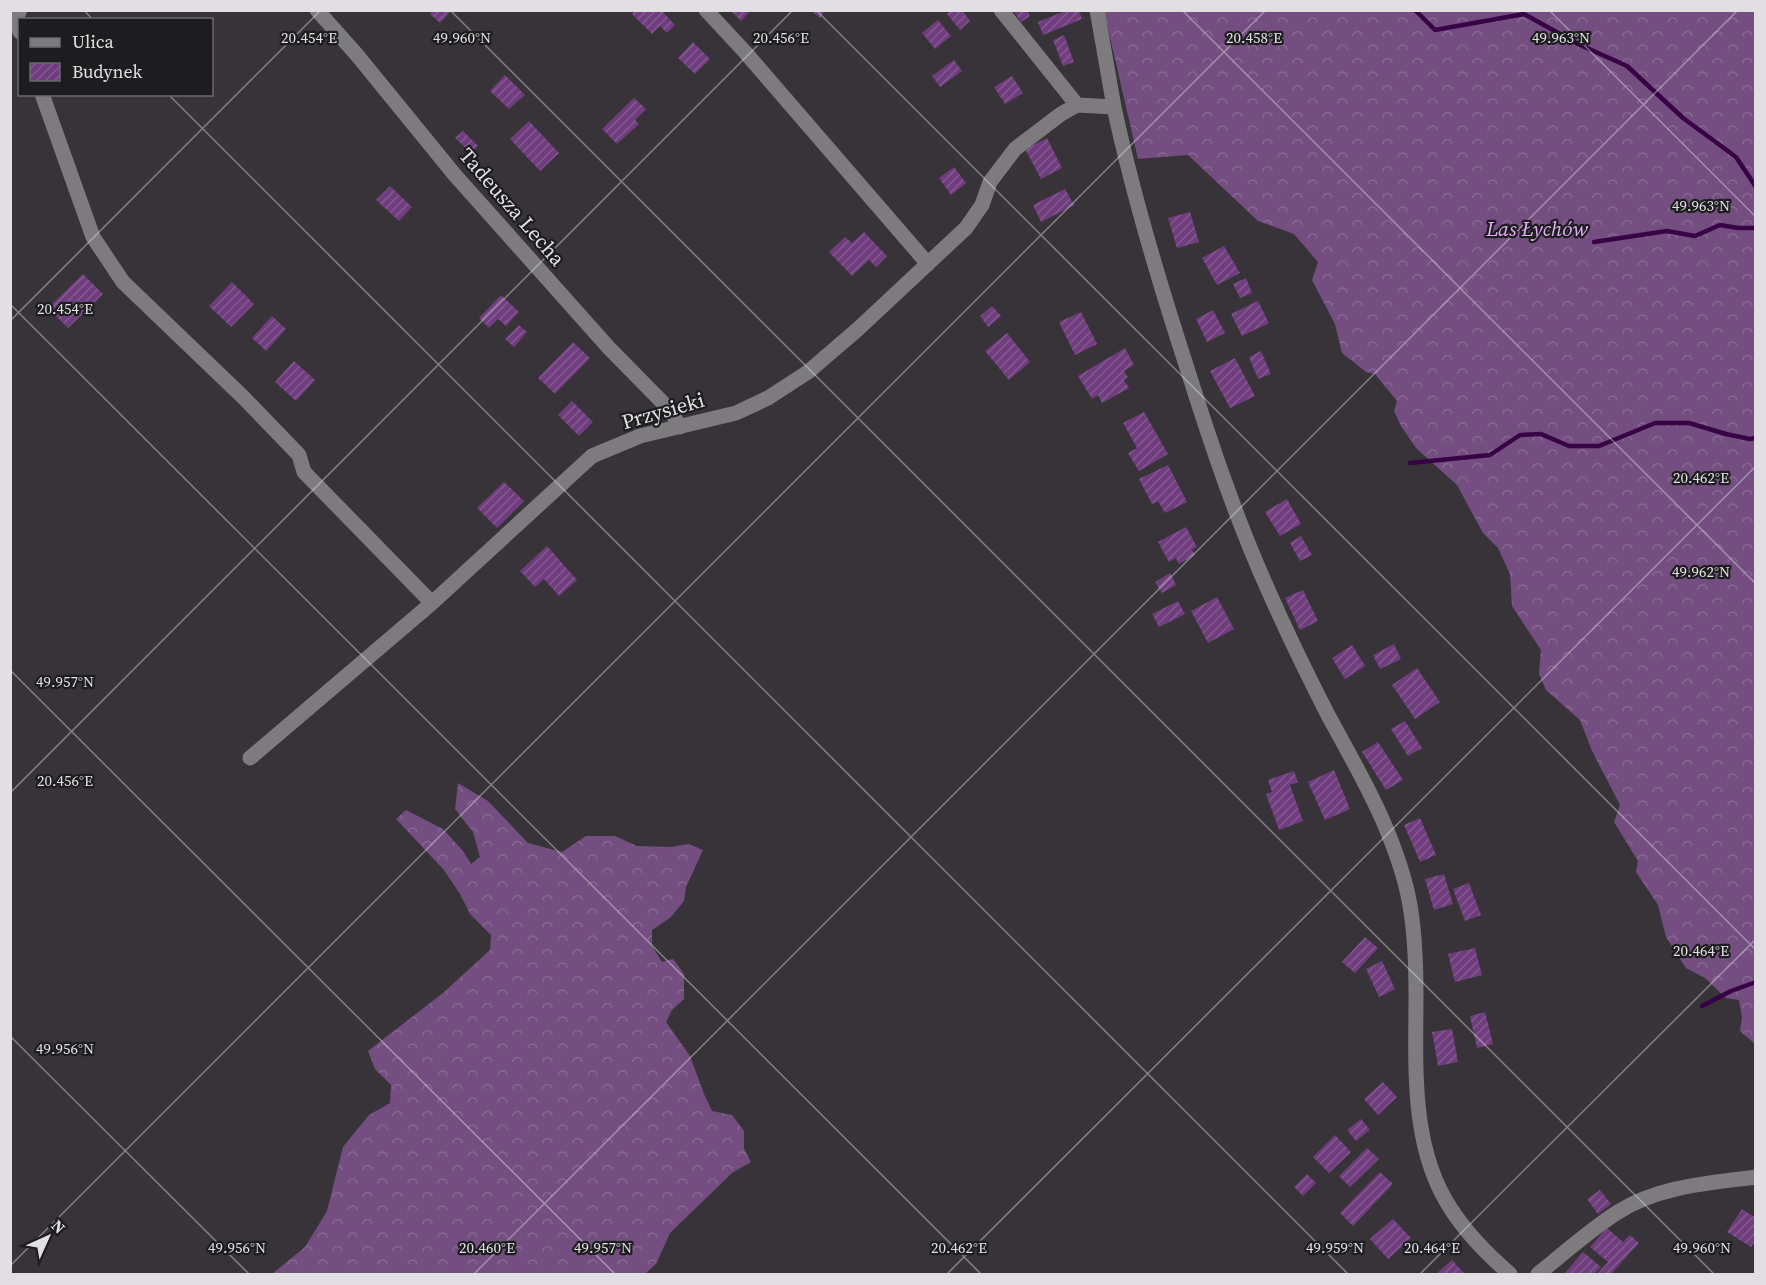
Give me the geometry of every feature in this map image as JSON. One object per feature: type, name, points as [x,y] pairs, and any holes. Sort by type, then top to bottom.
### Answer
[{"type":"street","points":[[18,27],[15,20],[20,10]]},
{"type":"street","name":"Tadeusza Lecha","points":[[317,10],[357,55],[454,174],[609,348],[670,410],[680,427]]},
{"type":"street","points":[[706,10],[753,61],[928,264]]},
{"type":"street","points":[[1001,10],[1077,105],[1114,107]]},
{"type":"street","points":[[1097,10],[1114,107],[1139,214],[1218,465],[1239,523],[1301,663],[1367,787],[1399,861],[1408,897],[1413,940],[1417,1086],[1421,1130],[1434,1173],[1450,1208],[1466,1230],[1510,1275]]},
{"type":"street","points":[[43,96],[93,237],[123,282],[244,398],[299,455],[304,472],[432,603]]},
{"type":"street","name":"Przysieki","points":[[250,758],[432,603],[592,456],[640,436],[736,412],[768,398],[808,372],[858,329],[966,228],[982,205],[990,182],[1015,149],[1045,125],[1077,105]]},
{"type":"street","points":[[1538,1275],[1618,1212],[1638,1202],[1695,1185],[1755,1176]]},
{"type":"green space","name":"Las Łychów","points":[[1104,11],[1755,11],[1755,1044],[1740,1031],[1742,1018],[1739,1000],[1726,998],[1705,978],[1686,968],[1666,937],[1658,905],[1636,872],[1638,861],[1614,822],[1620,805],[1592,751],[1580,720],[1546,690],[1539,674],[1541,650],[1512,606],[1510,574],[1498,548],[1483,533],[1457,485],[1416,448],[1394,411],[1397,401],[1375,374],[1366,372],[1342,353],[1335,324],[1312,280],[1318,262],[1294,234],[1258,221],[1188,155],[1138,159]]},
{"type":"green space","points":[[458,783],[488,801],[528,843],[562,852],[586,836],[615,836],[637,846],[671,847],[689,844],[703,850],[686,887],[684,901],[671,917],[652,930],[652,946],[662,962],[673,959],[684,974],[684,999],[672,1010],[666,1022],[690,1056],[712,1111],[732,1115],[744,1131],[744,1149],[751,1162],[732,1173],[670,1233],[656,1264],[645,1274],[272,1274],[305,1247],[327,1211],[343,1147],[369,1115],[390,1103],[391,1085],[375,1069],[368,1051],[443,993],[490,950],[491,935],[470,914],[444,870],[396,819],[406,810],[443,829],[463,851],[471,864],[480,857],[473,832],[455,809]]},
{"type":"building","points":[[433,10],[452,10],[440,23],[430,14]]},
{"type":"building","points":[[635,10],[661,10],[675,25],[667,33],[660,26],[652,34],[632,14]]},
{"type":"building","points":[[730,10],[751,10],[741,21]]},
{"type":"building","points":[[811,10],[825,10],[820,18]]},
{"type":"building","points":[[951,10],[962,10],[970,21],[960,30],[947,14]]},
{"type":"building","points":[[1013,10],[1027,10],[1030,16],[1021,22]]},
{"type":"building","points":[[1067,10],[1079,10],[1082,19],[1043,35],[1038,22]]},
{"type":"building","points":[[938,20],[951,36],[935,49],[922,33]]},
{"type":"building","points":[[1064,35],[1074,62],[1063,66],[1053,40]]},
{"type":"building","points":[[693,42],[710,59],[695,74],[678,58]]},
{"type":"building","points":[[954,60],[962,71],[940,87],[932,76]]},
{"type":"building","points":[[505,75],[525,95],[509,109],[490,91]]},
{"type":"building","points":[[1012,76],[1023,93],[1005,104],[994,87]]},
{"type":"building","points":[[634,98],[646,109],[635,120],[639,124],[617,144],[602,129]]},
{"type":"building","points":[[529,121],[559,153],[540,171],[510,139]]},
{"type":"building","points":[[463,131],[478,146],[471,153],[455,138]]},
{"type":"building","points":[[1047,138],[1062,168],[1041,179],[1025,149]]},
{"type":"building","points":[[954,167],[966,183],[951,195],[939,178]]},
{"type":"building","points":[[390,186],[412,207],[399,221],[376,200]]},
{"type":"building","points":[[1065,189],[1074,205],[1041,222],[1033,205]]},
{"type":"building","points":[[1190,212],[1199,242],[1177,248],[1168,218]]},
{"type":"building","points":[[864,232],[887,256],[876,267],[869,260],[852,276],[829,252],[845,237],[852,243]]},
{"type":"building","points":[[1224,246],[1240,273],[1217,285],[1202,258]]},
{"type":"building","points":[[83,274],[103,294],[68,328],[48,308]]},
{"type":"building","points":[[1246,278],[1252,293],[1240,298],[1233,284]]},
{"type":"building","points":[[232,282],[254,304],[231,327],[209,306]]},
{"type":"building","points":[[501,295],[519,312],[506,326],[498,319],[489,328],[479,318]]},
{"type":"building","points":[[1258,301],[1269,323],[1242,336],[1231,314]]},
{"type":"building","points":[[992,306],[1001,316],[988,327],[980,316]]},
{"type":"building","points":[[1213,310],[1225,333],[1207,342],[1196,319]]},
{"type":"building","points":[[1081,312],[1097,344],[1075,355],[1059,322]]},
{"type":"building","points":[[272,316],[286,329],[266,351],[252,338]]},
{"type":"building","points":[[519,325],[527,332],[514,347],[505,339]]},
{"type":"building","points":[[1007,333],[1030,362],[1009,380],[985,351]]},
{"type":"building","points":[[573,342],[590,358],[555,394],[538,378]]},
{"type":"building","points":[[1125,348],[1134,365],[1124,371],[1128,377],[1124,380],[1129,388],[1102,403],[1098,395],[1092,399],[1078,376]]},
{"type":"building","points":[[1261,351],[1271,374],[1258,379],[1249,357]]},
{"type":"building","points":[[1235,358],[1255,396],[1230,408],[1210,371]]},
{"type":"building","points":[[294,361],[315,380],[296,401],[275,382]]},
{"type":"building","points":[[572,401],[593,422],[579,436],[558,415]]},
{"type":"building","points":[[1144,412],[1168,454],[1139,471],[1128,453],[1137,448],[1123,423]]},
{"type":"building","points":[[1168,465],[1187,502],[1165,513],[1158,501],[1152,504],[1139,479]]},
{"type":"building","points":[[504,482],[524,501],[497,528],[477,508]]},
{"type":"building","points":[[1287,499],[1301,524],[1280,536],[1265,512]]},
{"type":"building","points":[[1186,527],[1197,547],[1192,550],[1195,555],[1179,564],[1176,558],[1169,562],[1158,542]]},
{"type":"building","points":[[1301,536],[1312,555],[1300,561],[1290,543]]},
{"type":"building","points":[[547,546],[577,580],[559,596],[544,579],[535,587],[520,571]]},
{"type":"building","points":[[1170,573],[1176,585],[1162,593],[1155,582]]},
{"type":"building","points":[[1303,590],[1318,621],[1300,630],[1285,598]]},
{"type":"building","points":[[1217,597],[1234,629],[1208,643],[1191,611]]},
{"type":"building","points":[[1178,601],[1185,614],[1159,627],[1152,614]]},
{"type":"building","points":[[1394,644],[1401,659],[1380,669],[1373,655]]},
{"type":"building","points":[[1352,645],[1365,666],[1345,679],[1332,658]]},
{"type":"building","points":[[1417,668],[1440,702],[1415,719],[1392,685]]},
{"type":"building","points":[[1405,721],[1422,748],[1408,756],[1391,729]]},
{"type":"building","points":[[1378,742],[1403,780],[1386,790],[1362,752]]},
{"type":"building","points":[[1334,770],[1350,809],[1325,820],[1308,782]]},
{"type":"building","points":[[1294,771],[1298,782],[1290,785],[1303,821],[1279,830],[1266,794],[1272,792],[1268,780]]},
{"type":"building","points":[[1420,818],[1436,855],[1420,862],[1404,825]]},
{"type":"building","points":[[1444,874],[1453,904],[1434,910],[1425,879]]},
{"type":"building","points":[[1469,883],[1481,915],[1465,921],[1453,889]]},
{"type":"building","points":[[1365,937],[1378,948],[1355,973],[1342,962]]},
{"type":"building","points":[[1475,948],[1482,975],[1455,982],[1448,954]]},
{"type":"building","points":[[1382,961],[1395,989],[1379,997],[1366,969]]},
{"type":"building","points":[[1485,1012],[1493,1044],[1477,1048],[1470,1016]]},
{"type":"building","points":[[1452,1029],[1458,1062],[1438,1066],[1432,1032]]},
{"type":"building","points":[[1383,1082],[1397,1097],[1378,1115],[1364,1099]]},
{"type":"building","points":[[1361,1119],[1370,1130],[1356,1141],[1347,1130]]},
{"type":"building","points":[[1335,1135],[1351,1152],[1329,1173],[1313,1157]]},
{"type":"building","points":[[1367,1148],[1379,1159],[1350,1187],[1339,1176]]},
{"type":"building","points":[[1380,1172],[1393,1184],[1353,1226],[1340,1213]]},
{"type":"building","points":[[1307,1174],[1316,1183],[1303,1196],[1294,1187]]},
{"type":"building","points":[[1600,1190],[1611,1204],[1598,1214],[1587,1199]]},
{"type":"building","points":[[1742,1209],[1756,1218],[1756,1240],[1751,1247],[1727,1232]]},
{"type":"building","points":[[1393,1219],[1411,1238],[1388,1259],[1370,1239]]},
{"type":"building","points":[[1607,1228],[1623,1242],[1630,1235],[1639,1243],[1611,1274],[1597,1274],[1608,1262],[1590,1247]]},
{"type":"building","points":[[1583,1252],[1601,1267],[1594,1274],[1564,1274]]},
{"type":"building","points":[[1452,1260],[1464,1273],[1436,1274]]},
{"type":"waterway","points":[[1415,10],[1435,30],[1524,14],[1578,44],[1627,66],[1683,118],[1736,157],[1756,187]]},
{"type":"waterway","points":[[1594,242],[1667,231],[1695,236],[1720,225],[1756,228]]},
{"type":"waterway","points":[[1410,463],[1490,455],[1520,435],[1541,434],[1569,446],[1599,446],[1655,423],[1689,423],[1726,434],[1756,438]]},
{"type":"waterway","points":[[1702,1006],[1731,991],[1756,982]]}]
